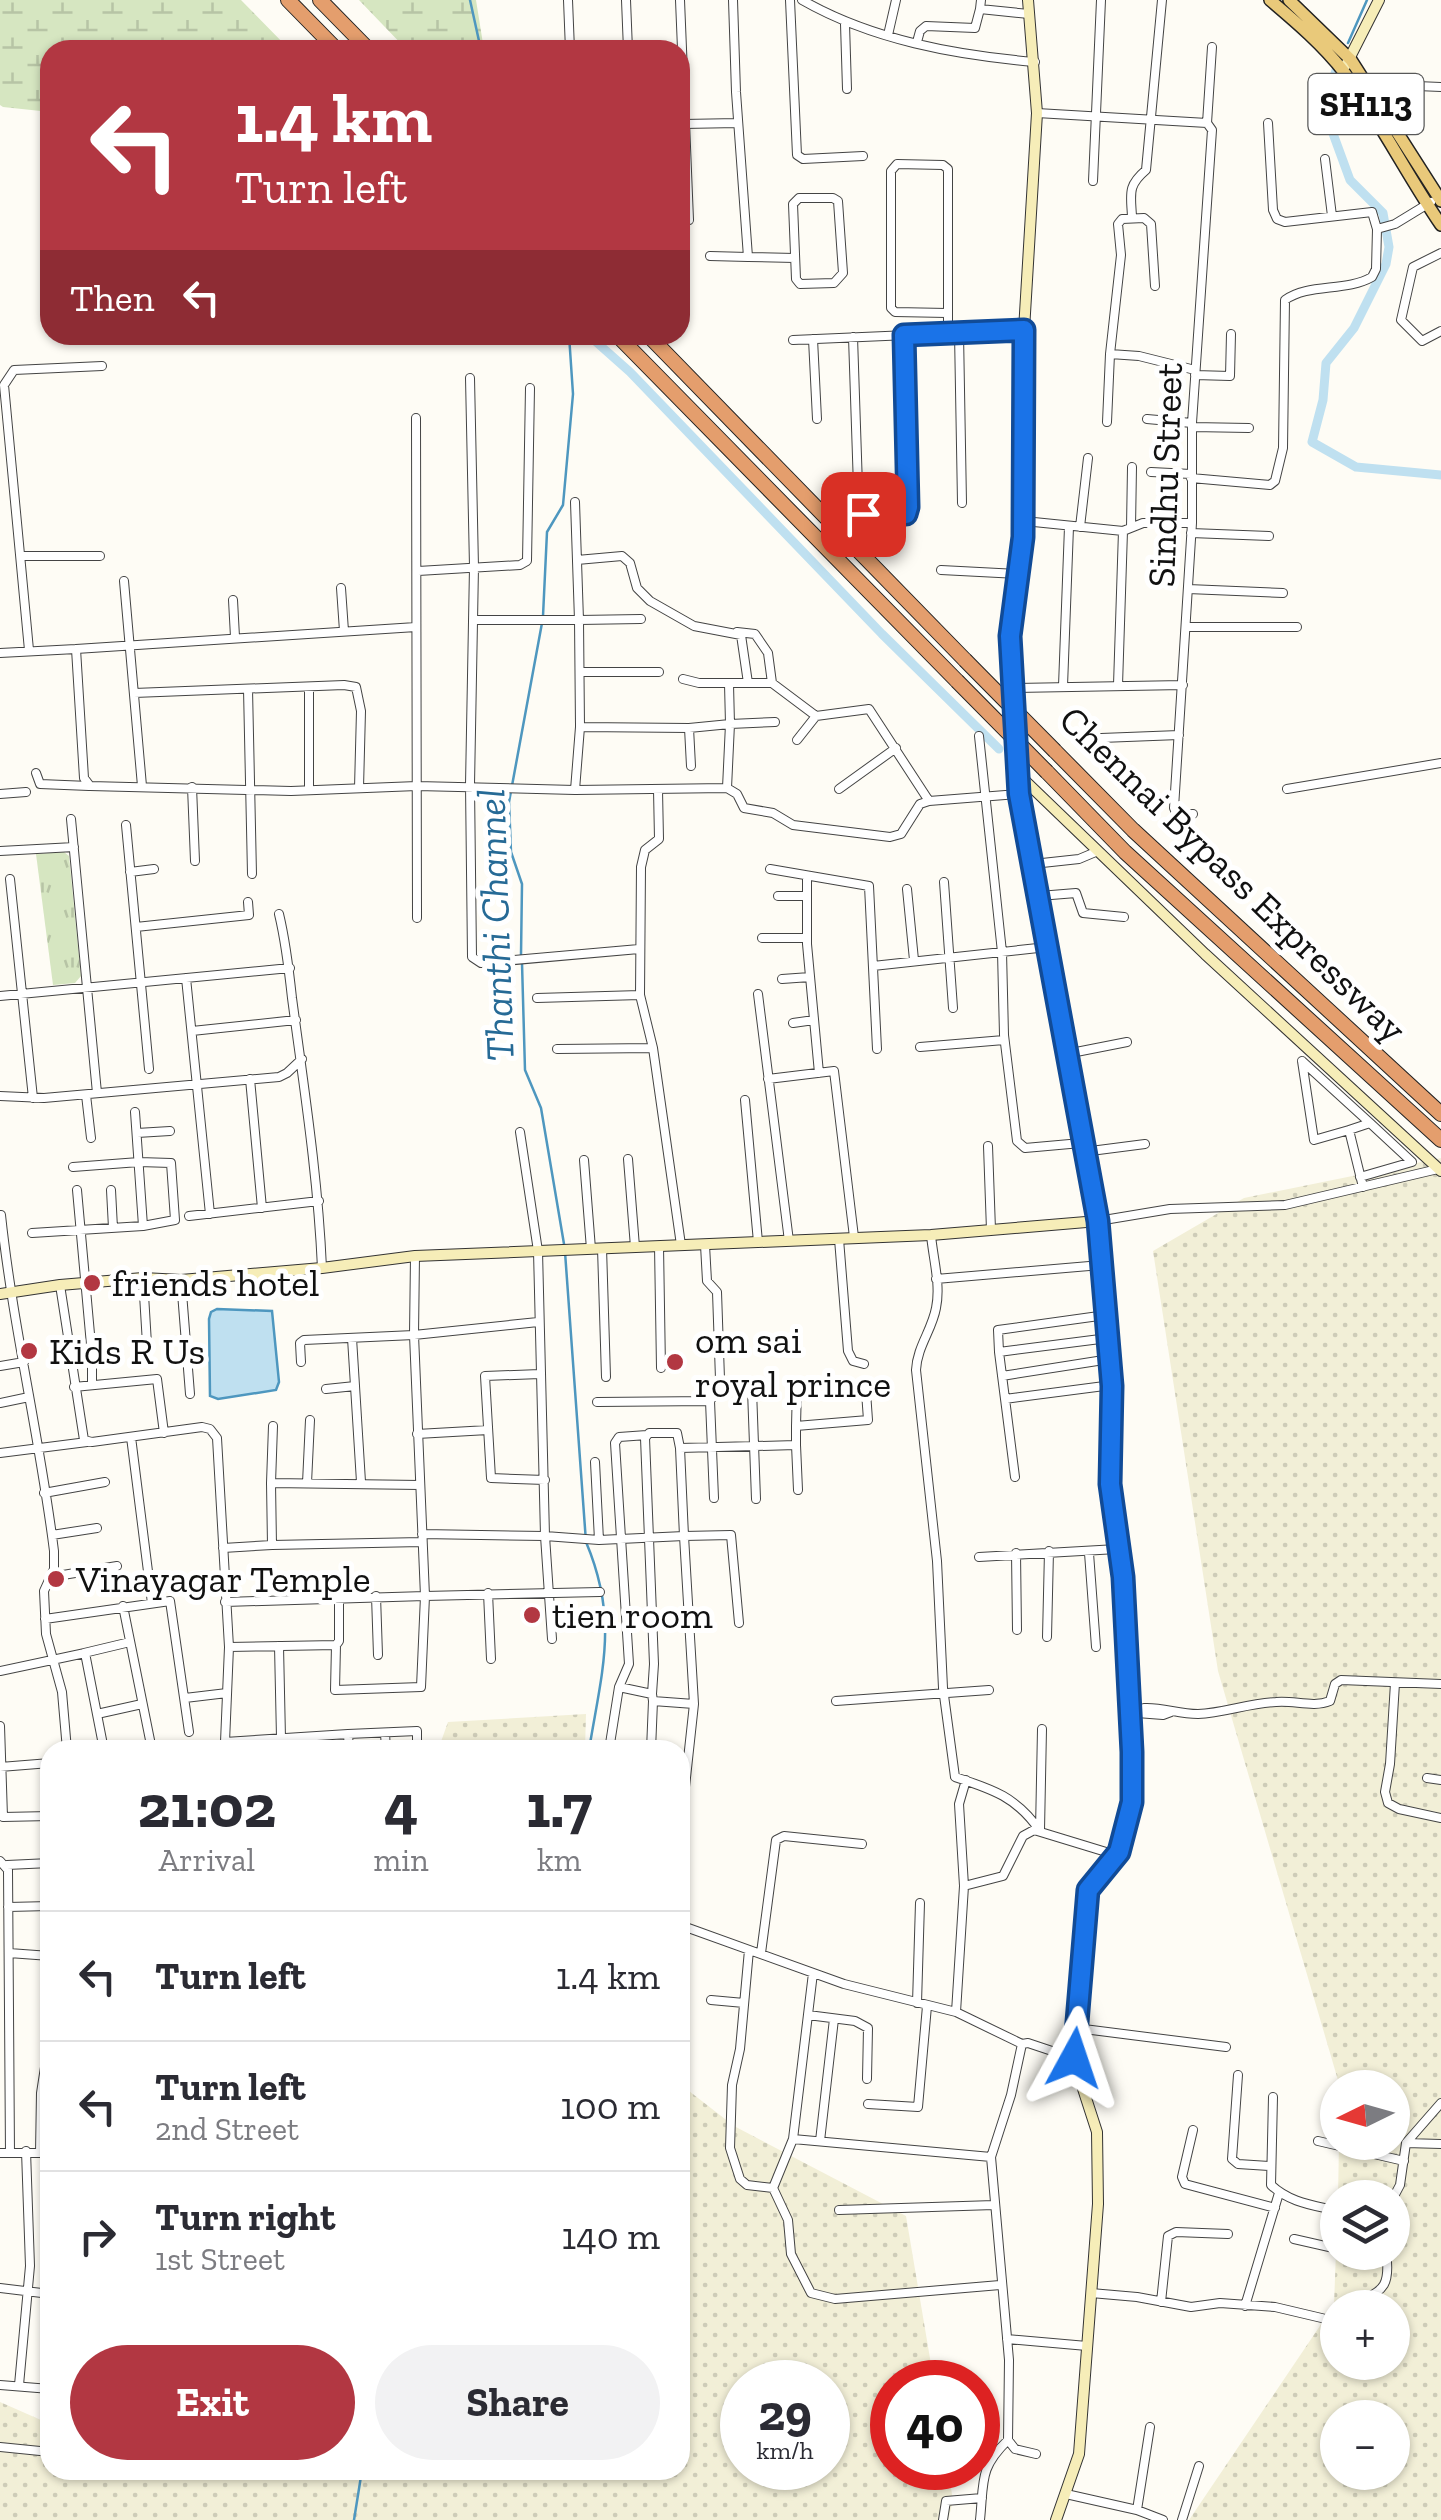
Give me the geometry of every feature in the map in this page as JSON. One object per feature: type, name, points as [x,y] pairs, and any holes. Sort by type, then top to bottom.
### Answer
[{"type":"highway","points":[[288,0],[327,40]]},
{"type":"highway","points":[[320,0],[359,40]]},
{"type":"highway","name":"Chennai Bypass Expressway","points":[[627,345],[1125,852],[1441,1140]]},
{"type":"highway","name":"Chennai Bypass Expressway","points":[[658,345],[1132,830],[1441,1114]]},
{"type":"main road","name":"SH113","points":[[1270,0],[1369,84],[1440,199]]},
{"type":"main road","name":"SH113","points":[[1289,0],[1346,65],[1441,225]]},
{"type":"street","points":[[568,0],[570,40]]},
{"type":"street","points":[[626,0],[628,40]]},
{"type":"street","points":[[680,0],[681,40]]},
{"type":"street","points":[[733,0],[748,257]]},
{"type":"street","points":[[790,0],[797,156],[863,156]]},
{"type":"street","points":[[802,0],[845,24],[951,52],[1035,62]]},
{"type":"street","points":[[888,35],[896,0]]},
{"type":"street","points":[[1028,0],[1037,113],[1024,330],[1024,522],[1010,636],[1012,688],[1019,794],[1098,1221],[1112,1386],[1110,1484],[1136,1713],[1132,1802],[1116,1856],[1088,1890],[1074,2058],[1097,2132],[1098,2204],[1080,2454],[1056,2520]]},
{"type":"street","points":[[1092,181],[1101,0]]},
{"type":"street","points":[[1132,217],[1131,188],[1146,170],[1153,120],[1162,0]]},
{"type":"street","points":[[1346,65],[1380,0]]},
{"type":"street","points":[[916,42],[926,26],[976,28],[980,4],[1029,14]]},
{"type":"street","points":[[845,24],[847,88]]},
{"type":"street","name":"Sindhu Street","points":[[1193,814],[1180,816],[1175,812],[1192,528],[1192,425],[1212,130],[1207,122],[1212,47]]},
{"type":"street","points":[[1369,84],[1441,87]]},
{"type":"street","points":[[1037,113],[1207,122]]},
{"type":"street","points":[[690,124],[738,123]]},
{"type":"street","points":[[1151,472],[1270,485],[1275,481],[1283,448],[1286,300],[1294,294],[1348,286],[1372,278],[1376,268],[1379,228],[1372,212],[1285,222],[1274,216],[1268,124]]},
{"type":"street","points":[[1324,159],[1332,216]]},
{"type":"street","points":[[947,313],[895,312],[890,308],[891,171],[897,164],[944,165],[948,169],[948,333]]},
{"type":"street","points":[[836,199],[842,277],[834,283],[800,284],[796,279],[796,258],[794,201],[836,199]]},
{"type":"street","points":[[1379,228],[1395,224],[1440,199]]},
{"type":"street","points":[[1107,422],[1121,256],[1118,224],[1122,219],[1144,218],[1151,224],[1154,286]]},
{"type":"street","points":[[1441,253],[1413,266],[1401,320],[1422,341],[1441,332]]},
{"type":"street","points":[[710,256],[796,258]]},
{"type":"street","points":[[793,340],[1024,330]]},
{"type":"street","points":[[960,332],[962,503]]},
{"type":"street","points":[[1110,354],[1139,356],[1195,373],[1231,374],[1231,334]]},
{"type":"street","points":[[853,338],[861,510],[866,516],[906,514],[904,335]]},
{"type":"street","points":[[813,339],[817,419]]},
{"type":"street","points":[[29,650],[4,386],[14,370],[102,366]]},
{"type":"street","points":[[470,378],[474,568],[472,958],[481,963],[639,949]]},
{"type":"street","points":[[418,571],[520,565],[527,561],[530,388]]},
{"type":"street","points":[[416,418],[417,918]]},
{"type":"street","points":[[1147,419],[1249,428]]},
{"type":"street","points":[[1080,528],[1088,458]]},
{"type":"street","points":[[1118,685],[1132,467]]},
{"type":"street","points":[[575,790],[580,728],[576,502]]},
{"type":"street","points":[[1024,522],[1126,529],[1143,523],[1269,536]]},
{"type":"street","points":[[1062,686],[1068,527]]},
{"type":"street","points":[[21,556],[100,556]]},
{"type":"street","points":[[577,560],[622,556],[630,563],[637,588],[650,601],[694,626],[755,634],[764,644],[771,664],[772,683]]},
{"type":"street","points":[[940,570],[1018,574]]},
{"type":"street","points":[[124,581],[142,786]]},
{"type":"street","points":[[341,588],[344,631]]},
{"type":"street","points":[[1188,589],[1283,593]]},
{"type":"street","points":[[233,600],[235,637]]},
{"type":"street","points":[[473,620],[640,620]]},
{"type":"street","points":[[1186,626],[1297,627]]},
{"type":"street","points":[[0,653],[416,628]]},
{"type":"street","points":[[737,632],[742,640],[748,683]]},
{"type":"street","points":[[76,649],[84,778],[90,786]]},
{"type":"street","points":[[580,672],[659,672]]},
{"type":"street","points":[[683,679],[772,683],[816,716]]},
{"type":"street","points":[[727,788],[728,684]]},
{"type":"street","points":[[1012,688],[1183,685]]},
{"type":"street","points":[[309,686],[309,790]]},
{"type":"street","points":[[134,693],[352,686],[360,692],[360,788]]},
{"type":"street","points":[[248,690],[252,874]]},
{"type":"street","points":[[797,740],[816,716],[869,708],[929,801]]},
{"type":"street","points":[[580,728],[690,728],[775,722]]},
{"type":"street","points":[[690,728],[691,766]]},
{"type":"street","points":[[1102,738],[1179,735]]},
{"type":"street","points":[[979,736],[1002,952],[1004,1040],[1018,1144],[1025,1148],[1145,1144]]},
{"type":"street","points":[[839,788],[896,748]]},
{"type":"street","points":[[1288,790],[1441,763]]},
{"type":"street","points":[[36,773],[40,784],[47,786],[252,790],[417,786],[727,788],[737,794],[744,808],[778,814],[793,824],[890,836],[901,834],[920,804],[929,801],[1019,794]]},
{"type":"street","points":[[1018,774],[1440,1170]]},
{"type":"street","points":[[192,787],[194,862]]},
{"type":"street","points":[[658,790],[659,839],[645,850],[642,867],[640,995],[653,1048],[681,1245]]},
{"type":"street","points":[[0,794],[26,792]]},
{"type":"street","points":[[71,819],[98,1094]]},
{"type":"street","points":[[126,825],[150,1069]]},
{"type":"street","points":[[0,850],[74,846]]},
{"type":"street","points":[[1033,864],[1080,860],[1098,851]]},
{"type":"street","points":[[130,872],[154,869]]},
{"type":"street","points":[[770,869],[870,886],[877,1048]]},
{"type":"street","points":[[807,876],[807,938],[819,1073]]},
{"type":"street","points":[[10,879],[33,1098]]},
{"type":"street","points":[[944,882],[953,1008]]},
{"type":"street","points":[[907,889],[914,960]]},
{"type":"street","points":[[1039,896],[1076,893],[1084,913],[1124,917]]},
{"type":"street","points":[[778,896],[807,896]]},
{"type":"street","points":[[136,927],[249,915],[248,902]]},
{"type":"street","points":[[279,914],[302,1058],[319,1202],[322,1268]]},
{"type":"street","points":[[762,938],[807,938]]},
{"type":"street","points":[[873,966],[1047,947]]},
{"type":"street","points":[[0,996],[290,968]]},
{"type":"street","points":[[782,979],[810,977]]},
{"type":"street","points":[[186,978],[210,1214]]},
{"type":"street","points":[[758,994],[789,1241]]},
{"type":"street","points":[[537,998],[640,995]]},
{"type":"street","points":[[192,1031],[296,1020]]},
{"type":"street","points":[[793,1023],[814,1020]]},
{"type":"street","points":[[920,1046],[1004,1040]]},
{"type":"street","points":[[1066,1054],[1127,1042]]},
{"type":"street","points":[[557,1049],[653,1048]]},
{"type":"street","points":[[0,1096],[98,1094],[284,1076],[302,1058]]},
{"type":"street","points":[[5,1294],[60,1285],[143,1278],[180,1280],[415,1256],[930,1235],[1098,1221],[1170,1209],[1266,1208],[1361,1182],[1412,1162],[1370,1123],[1302,1061],[1314,1140],[1370,1123]]},
{"type":"street","points":[[768,1079],[834,1071],[854,1237]]},
{"type":"street","points":[[250,1079],[262,1208]]},
{"type":"street","points":[[86,1094],[90,1138]]},
{"type":"street","points":[[745,1100],[758,1242]]},
{"type":"street","points":[[135,1112],[143,1226]]},
{"type":"street","points":[[1349,1130],[1361,1182]]},
{"type":"street","points":[[137,1133],[170,1131]]},
{"type":"street","points":[[520,1132],[538,1251],[545,1536],[552,1639]]},
{"type":"street","points":[[988,1146],[991,1230]]},
{"type":"street","points":[[584,1160],[596,1248],[606,1377]]},
{"type":"street","points":[[628,1160],[635,1247]]},
{"type":"street","points":[[32,1233],[143,1226],[172,1222],[176,1216],[171,1163],[73,1167]]},
{"type":"street","points":[[1361,1182],[1440,1170]]},
{"type":"street","points":[[77,1190],[92,1385]]},
{"type":"street","points":[[110,1190],[112,1228]]},
{"type":"street","points":[[189,1216],[319,1202]]},
{"type":"street","points":[[1,1215],[5,1294],[24,1362],[52,1535],[54,1564],[45,1586],[46,1620],[62,1692],[66,1740]]},
{"type":"street","points":[[930,1235],[936,1309],[917,1356],[916,1370],[937,1561],[944,1696],[955,1776],[994,1788],[1016,1801],[1040,1831],[1116,1856]]},
{"type":"street","points":[[839,1239],[848,1351],[852,1361],[864,1364]]},
{"type":"street","points":[[705,1245],[707,1281],[717,1292],[719,1344],[720,1384],[710,1401],[714,1498]]},
{"type":"street","points":[[659,1246],[661,1368]]},
{"type":"street","points":[[338,1597],[335,1690],[421,1687],[425,1596],[414,1335],[415,1256]]},
{"type":"street","points":[[936,1279],[1101,1265]]},
{"type":"street","points":[[143,1278],[148,1344]]},
{"type":"street","points":[[180,1280],[190,1394]]},
{"type":"street","points":[[60,1285],[81,1432],[87,1442]]},
{"type":"street","points":[[1015,1476],[998,1330],[1106,1315]]},
{"type":"street","points":[[302,1362],[302,1340],[414,1335],[538,1322]]},
{"type":"street","points":[[352,1338],[361,1482]]},
{"type":"street","points":[[999,1352],[1108,1338]]},
{"type":"street","points":[[1002,1376],[1110,1358]]},
{"type":"street","points":[[0,1366],[24,1362]]},
{"type":"street","points":[[540,1374],[485,1376],[491,1478],[545,1480]]},
{"type":"street","points":[[74,1386],[158,1380],[164,1433]]},
{"type":"street","points":[[326,1388],[355,1386]]},
{"type":"street","points":[[797,1386],[798,1490]]},
{"type":"street","points":[[1005,1399],[1112,1386]]},
{"type":"street","points":[[752,1390],[756,1499]]},
{"type":"street","points":[[796,1426],[868,1420],[866,1392]]},
{"type":"street","points":[[0,1404],[29,1397]]},
{"type":"street","points":[[597,1402],[710,1401]]},
{"type":"street","points":[[307,1483],[310,1420]]},
{"type":"street","points":[[272,1545],[273,1426]]},
{"type":"street","points":[[0,1453],[210,1429],[217,1438],[229,1648],[224,1740]]},
{"type":"street","points":[[417,1434],[488,1430]]},
{"type":"street","points":[[611,1740],[620,1687],[629,1664],[616,1440],[622,1436],[677,1433],[694,1704],[690,1741]]},
{"type":"street","points":[[647,1435],[654,1664],[651,1740]]},
{"type":"street","points":[[131,1438],[152,1603]]},
{"type":"street","points":[[680,1448],[796,1444]]},
{"type":"street","points":[[589,1540],[595,1462]]},
{"type":"street","points":[[44,1493],[105,1482]]},
{"type":"street","points":[[271,1484],[420,1484]]},
{"type":"street","points":[[52,1535],[97,1528]]},
{"type":"street","points":[[223,1548],[422,1538],[545,1536],[623,1540],[731,1535],[739,1623]]},
{"type":"street","points":[[979,1557],[1117,1549]]},
{"type":"street","points":[[1047,1638],[1049,1551]]},
{"type":"street","points":[[1016,1553],[1018,1630]]},
{"type":"street","points":[[1089,1553],[1096,1646]]},
{"type":"street","points":[[51,1576],[117,1566]]},
{"type":"street","points":[[226,1602],[600,1592]]},
{"type":"street","points":[[488,1594],[491,1659]]},
{"type":"street","points":[[376,1596],[378,1655]]},
{"type":"street","points":[[46,1620],[122,1606],[171,1602],[190,1732]]},
{"type":"street","points":[[122,1606],[150,1740]]},
{"type":"street","points":[[0,1671],[130,1642]]},
{"type":"street","points":[[229,1648],[336,1645]]},
{"type":"street","points":[[279,1646],[281,1738]]},
{"type":"street","points":[[84,1652],[102,1740]]},
{"type":"street","points":[[1136,1713],[1216,1712],[1272,1702],[1320,1705],[1330,1701],[1335,1684],[1341,1680],[1441,1684]]},
{"type":"street","points":[[1395,1683],[1385,1792],[1388,1803],[1441,1818]]},
{"type":"street","points":[[620,1687],[694,1704]]},
{"type":"street","points":[[836,1701],[989,1690]]},
{"type":"street","points":[[185,1698],[227,1693]]},
{"type":"street","points":[[97,1714],[142,1704]]},
{"type":"street","points":[[0,1726],[3,1816],[40,1816]]},
{"type":"street","points":[[1040,1831],[1042,1729]]},
{"type":"street","points":[[267,1740],[417,1732],[417,1740]]},
{"type":"street","points":[[385,1733],[385,1740]]},
{"type":"street","points":[[348,1734],[348,1740]]},
{"type":"street","points":[[1,1766],[40,1764]]},
{"type":"street","points":[[1427,1778],[1441,1780]]},
{"type":"street","points":[[956,2012],[964,1886],[959,1804],[966,1780]]},
{"type":"street","points":[[964,1886],[1003,1876],[1023,1836],[1040,1831]]},
{"type":"street","points":[[761,1953],[776,1840],[784,1836],[862,1844]]},
{"type":"street","points":[[40,1863],[3,1863],[9,1953],[5,2153],[40,2152]]},
{"type":"street","points":[[868,2104],[918,2107],[920,1902]]},
{"type":"street","points":[[8,1907],[40,1906]]},
{"type":"street","points":[[690,1928],[883,1996],[956,2012],[1022,2044],[1028,2042],[1074,2058]]},
{"type":"street","points":[[749,1950],[732,2086],[730,2148],[740,2179],[747,2185],[773,2188]]},
{"type":"street","points":[[9,1953],[40,1955]]},
{"type":"street","points":[[814,1973],[793,2139],[773,2188],[788,2220],[791,2254],[811,2293],[835,2299],[1000,2284]]},
{"type":"street","points":[[710,2000],[744,2003]]},
{"type":"street","points":[[808,2015],[855,2022],[868,2028],[867,2079]]},
{"type":"street","points":[[820,2141],[834,2019]]},
{"type":"street","points":[[1076,2028],[1226,2046]]},
{"type":"street","points":[[1022,2044],[1012,2094],[990,2156],[1007,2339],[1008,2440],[1015,2450],[1036,2454]]},
{"type":"street","points":[[1238,2075],[1232,2159],[1238,2164],[1269,2166]]},
{"type":"street","points":[[1273,2097],[1270,2185],[1279,2193],[1320,2208]]},
{"type":"street","points":[[1410,2138],[1441,2103]]},
{"type":"street","points":[[1193,2130],[1182,2177],[1185,2184],[1275,2208]]},
{"type":"street","points":[[793,2139],[990,2156]]},
{"type":"street","points":[[1318,2141],[1404,2162],[1401,2180]]},
{"type":"street","points":[[1410,2143],[1441,2144]]},
{"type":"street","points":[[19,2385],[30,2266],[26,2151]]},
{"type":"street","points":[[1245,2306],[1279,2193]]},
{"type":"street","points":[[839,2210],[994,2205]]},
{"type":"street","points":[[1161,2302],[1168,2236],[1176,2232],[1228,2234]]},
{"type":"street","points":[[1294,2239],[1320,2245]]},
{"type":"street","points":[[0,2288],[40,2292]]},
{"type":"street","points":[[1092,2293],[1191,2308],[1220,2303],[1275,2307],[1320,2318]]},
{"type":"street","points":[[1007,2339],[1088,2346]]},
{"type":"street","points":[[0,2384],[40,2388]]},
{"type":"street","points":[[1138,2510],[1150,2427]]},
{"type":"street","points":[[980,2520],[986,2465],[1008,2440]]},
{"type":"street","points":[[0,2446],[40,2451]]},
{"type":"street","points":[[1182,2520],[1199,2466]]},
{"type":"street","points":[[1066,2494],[1164,2520]]},
{"type":"street","points":[[943,2520],[946,2501],[982,2498]]},
{"type":"shaded area","points":[[1441,1158],[1441,2520],[1189,2520],[1320,2326],[1320,2380],[1410,2380],[1410,2290],[1335,2290],[1335,2270],[1410,2270],[1410,2180],[1338,2180],[1339,2160],[1410,2160],[1410,2070],[1335,2070],[1218,1671],[1153,1251],[1244,1198]]},
{"type":"shaded area","points":[[586,1714],[585,1740],[442,1740],[448,1722]]},
{"type":"shaded area","points":[[690,2092],[734,2126],[906,2216],[930,2360],[870,2360],[870,2490],[951,2490],[948,2520],[0,2520],[0,2402],[40,2420],[40,2480],[690,2480]]},
{"type":"green space","points":[[0,0],[241,0],[280,40],[40,40],[40,111],[0,105]]},
{"type":"green space","points":[[359,0],[476,0],[482,40],[397,40]]},
{"type":"green space","points":[[64,852],[69,856],[81,976],[75,983],[53,985],[36,854]]},
{"type":"water","points":[[217,1309],[272,1311],[279,1382],[276,1390],[218,1399],[210,1396],[209,1319]]},
{"type":"waterway","name":"Thanthi Channel","points":[[470,0],[479,40]]},
{"type":"waterway","points":[[1348,43],[1367,0]]},
{"type":"waterway","points":[[1337,67],[1324,109],[1350,180],[1383,213],[1389,247],[1386,264],[1354,328],[1326,363],[1323,400],[1312,442],[1356,467],[1441,475]]},
{"type":"waterway","name":"Thanthi Channel","points":[[543,616],[547,532],[563,505],[573,394],[570,345]]},
{"type":"waterway","points":[[600,345],[999,749]]},
{"type":"waterway","name":"Thanthi Channel","points":[[521,955],[522,884],[511,852],[509,802],[542,623]]},
{"type":"waterway","name":"Thanthi Channel","points":[[522,963],[525,1070],[541,1108],[564,1244]]},
{"type":"waterway","name":"Thanthi Channel","points":[[565,1252],[586,1542],[596,1570],[605,1621],[591,1740]]},
{"type":"waterway","name":"Thanthi Channel","points":[[354,2520],[360,2480]]},
{"type":"place","name":"friends hotel","points":[[92,1283]]},
{"type":"place","name":"Kids R Us","points":[[29,1351]]},
{"type":"place","name":"om sai royal prince","points":[[675,1362]]},
{"type":"place","name":"Vinayagar Temple","points":[[56,1579]]},
{"type":"place","name":"tien room","points":[[532,1615]]},
{"type":"route","points":[[863,514],[906,514],[908,507],[904,335],[1024,330],[1023,537],[1010,636],[1019,794],[1098,1221],[1112,1386],[1110,1484],[1123,1577],[1132,1752],[1132,1802],[1119,1852],[1088,1890],[1074,2058]]}]
